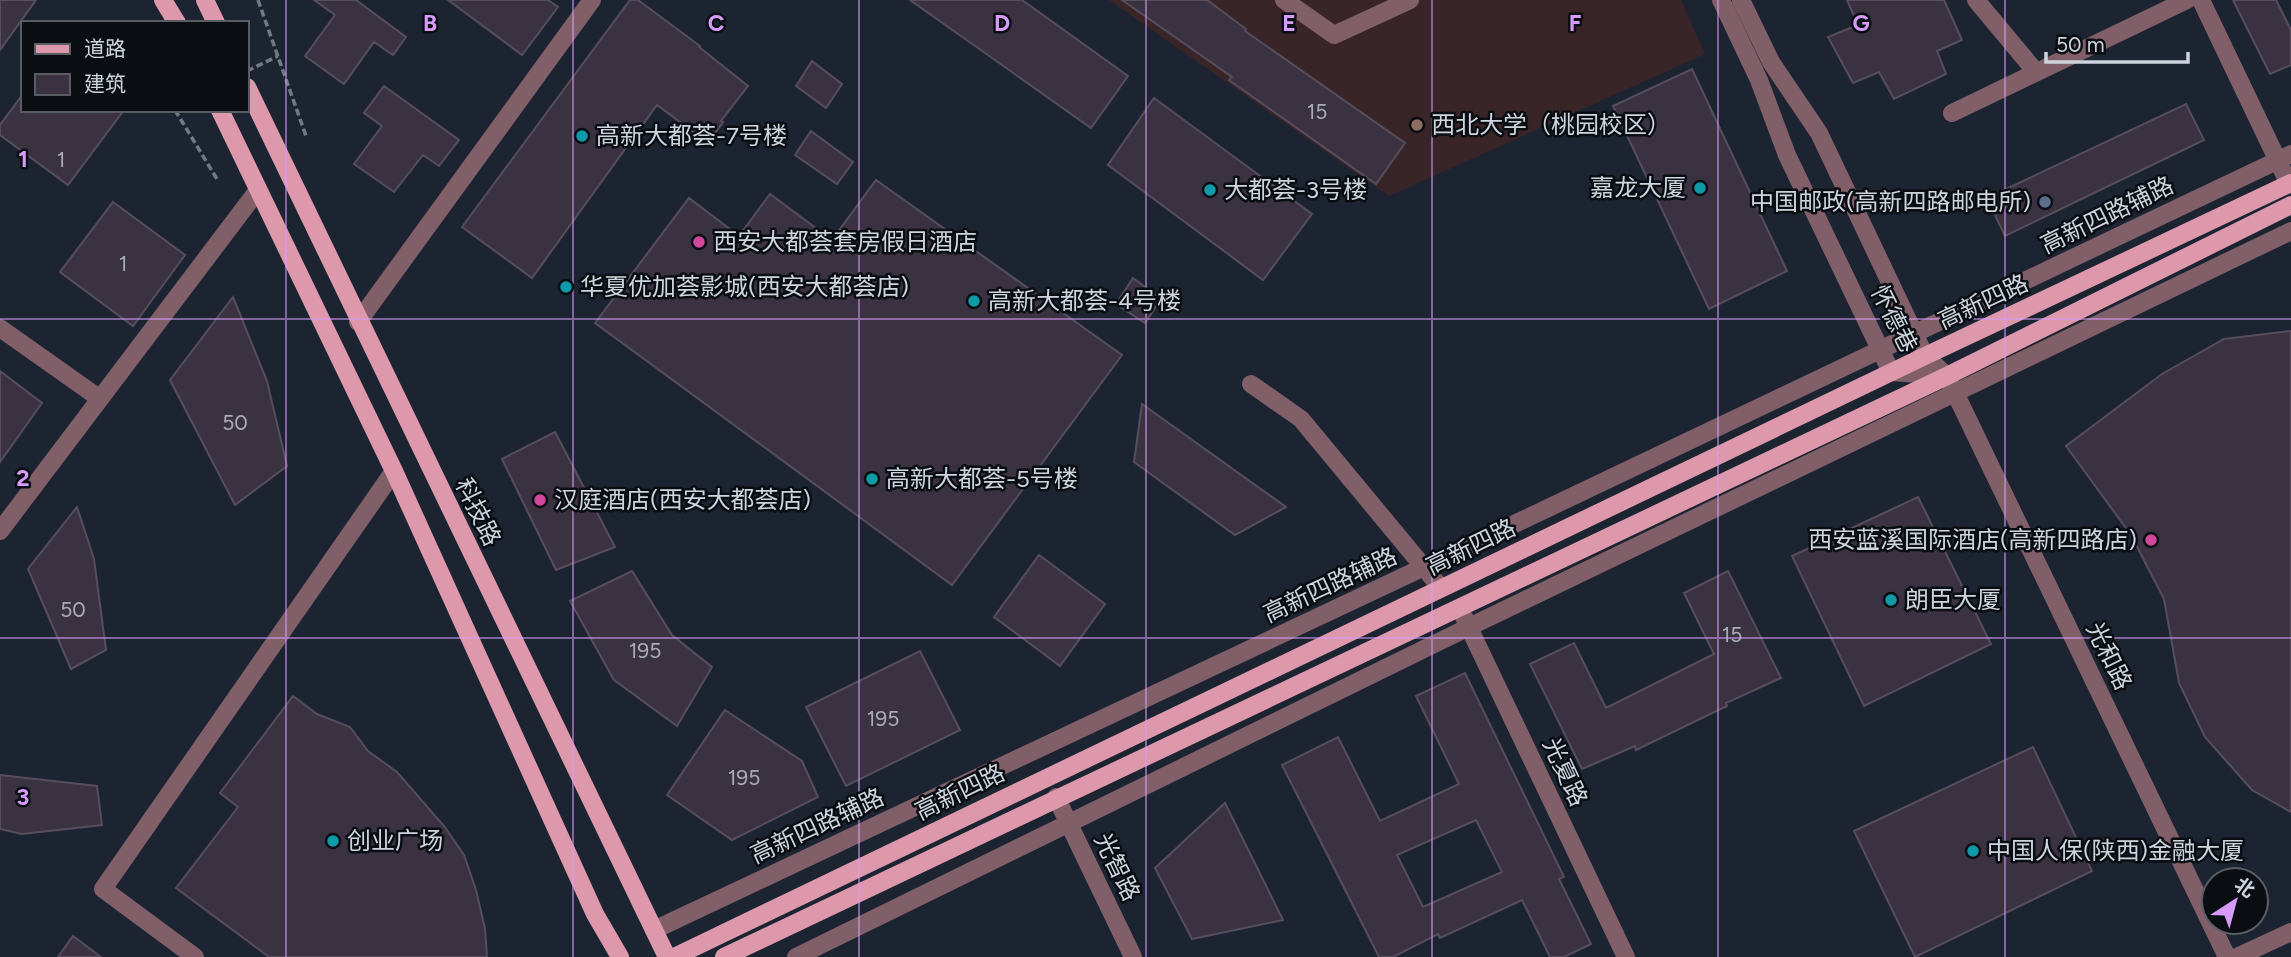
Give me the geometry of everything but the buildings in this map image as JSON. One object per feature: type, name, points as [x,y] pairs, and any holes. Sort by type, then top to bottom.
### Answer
[{"type":"main road","points":[[163,0],[176,21]]},
{"type":"main road","points":[[205,0],[215,21]]},
{"type":"main road","name":"科技路","points":[[248,90],[358,323],[667,957]]},
{"type":"main road","points":[[221,112],[394,471],[595,914],[620,957]]},
{"type":"main road","name":"高新四路","points":[[674,957],[2290,183]]},
{"type":"main road","name":"高新四路","points":[[724,957],[1947,376],[2291,205]]},
{"type":"street","points":[[358,323],[592,0]]},
{"type":"street","points":[[1284,0],[1334,36],[1409,0]]},
{"type":"street","name":"怀德巷","points":[[1721,0],[1759,80],[1787,155],[1891,373],[1947,376]]},
{"type":"street","name":"怀德巷","points":[[1741,0],[1771,62],[1819,133],[1925,356],[1947,376]]},
{"type":"street","points":[[1976,0],[2036,72]]},
{"type":"street","points":[[1952,113],[2187,0]]},
{"type":"street","points":[[2201,0],[2284,157],[2290,183]]},
{"type":"street","name":"高新四路辅路","points":[[654,930],[2284,157]]},
{"type":"street","points":[[0,531],[258,190]]},
{"type":"street","points":[[796,957],[1469,627],[2291,231]]},
{"type":"street","points":[[0,328],[99,398]]},
{"type":"street","name":"光和路","points":[[1947,376],[2227,957]]},
{"type":"street","points":[[1251,384],[1301,419],[1441,588]]},
{"type":"street","points":[[195,957],[103,889],[394,471]]},
{"type":"street","name":"光夏路","points":[[1460,607],[1626,957]]},
{"type":"street","name":"光智路","points":[[1056,797],[1133,957]]},
{"type":"street","points":[[2237,957],[2291,932]]},
{"type":"path","points":[[258,0],[306,136]]},
{"type":"path","points":[[248,71],[278,56]]},
{"type":"path","points":[[176,112],[218,179]]},
{"type":"shaded area","name":"西北大学（桃园校区）","points":[[1109,0],[1681,0],[1705,54],[1389,196]]},
{"type":"place","name":"西北大学（桃园校区）","points":[[1417,125]]},
{"type":"place","name":"高新大都荟-7号楼","points":[[582,136]]},
{"type":"place","name":"嘉龙大厦","points":[[1700,188]]},
{"type":"place","name":"大都荟-3号楼","points":[[1210,190]]},
{"type":"place","name":"中国邮政(高新四路邮电所)","points":[[2045,202]]},
{"type":"place","name":"西安大都荟套房假日酒店","points":[[699,242]]},
{"type":"place","name":"华夏优加荟影城(西安大都荟店)","points":[[566,287]]},
{"type":"place","name":"高新大都荟-4号楼","points":[[974,301]]},
{"type":"place","name":"高新大都荟-5号楼","points":[[872,479]]},
{"type":"place","name":"汉庭酒店(西安大都荟店)","points":[[540,500]]},
{"type":"place","name":"西安蓝溪国际酒店(高新四路店)","points":[[2151,540]]},
{"type":"place","name":"朗臣大厦","points":[[1891,600]]},
{"type":"place","name":"创业广场","points":[[333,841]]},
{"type":"place","name":"中国人保(陕西)金融大厦","points":[[1973,851]]}]
